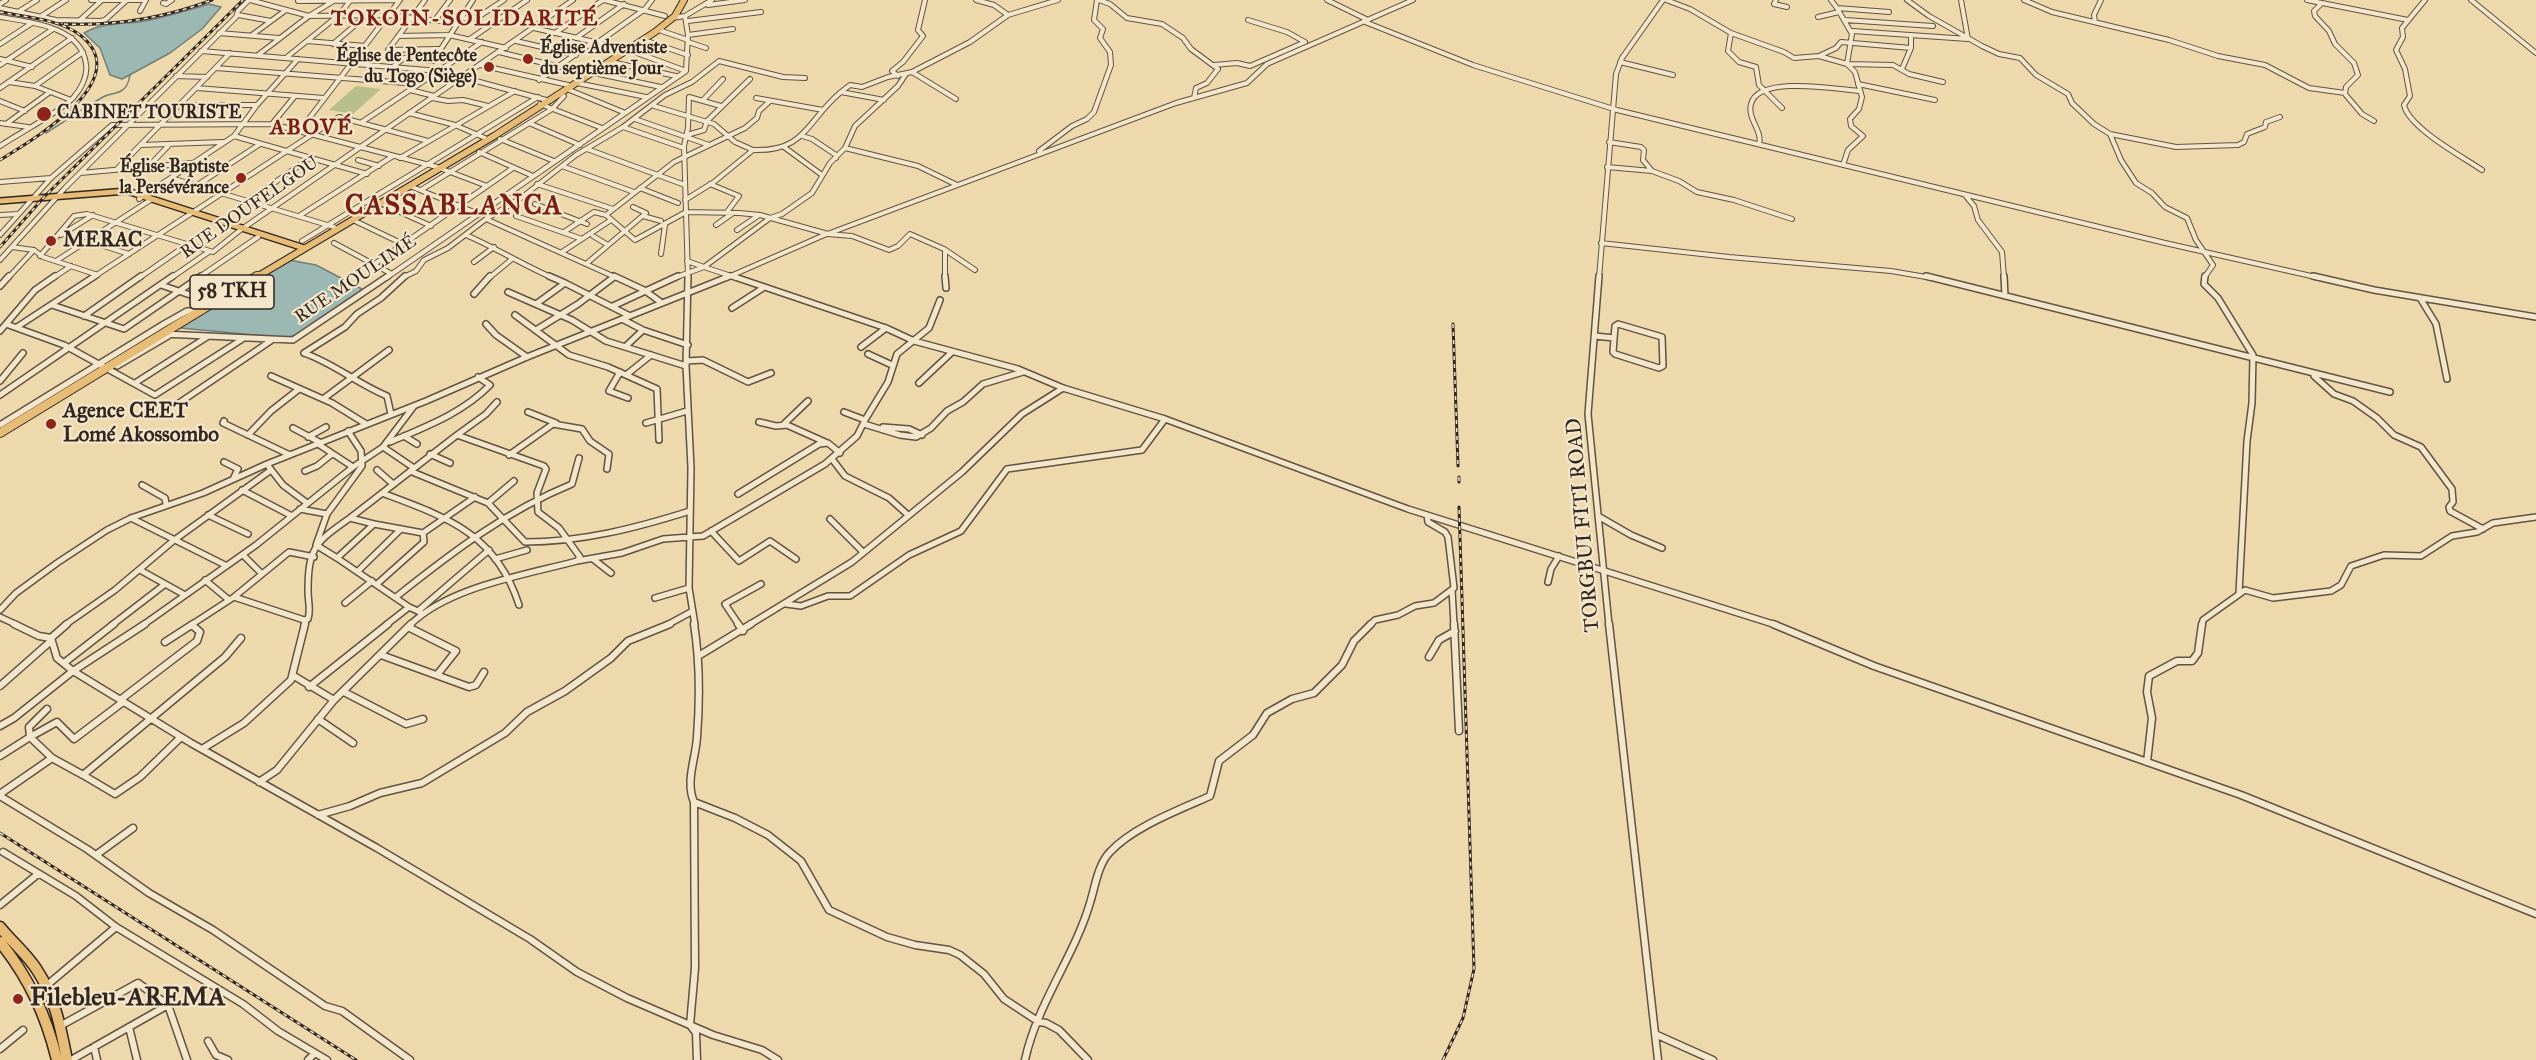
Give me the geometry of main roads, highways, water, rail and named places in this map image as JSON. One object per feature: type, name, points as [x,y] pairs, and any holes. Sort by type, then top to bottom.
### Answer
[{"type":"highway","name":"58 TKH","points":[[567,90],[659,30],[673,16],[683,0]]},
{"type":"highway","name":"58 TKH","points":[[0,431],[166,331],[332,226],[472,149],[543,101],[567,90],[673,16]]},
{"type":"highway","name":"58 TKH","points":[[166,331],[196,310],[301,247],[410,186],[489,137]]},
{"type":"highway","points":[[2,936],[28,958],[46,986],[69,1060]]},
{"type":"highway","points":[[2,936],[40,1001],[51,1029],[57,1060]]},
{"type":"main road","points":[[0,202],[118,194],[141,198],[301,247]]},
{"type":"main road","points":[[241,230],[258,237],[301,247]]},
{"type":"water","points":[[209,4],[221,7],[202,29],[170,53],[122,79],[110,75],[100,48],[84,33],[104,26],[139,22]]},
{"type":"water","points":[[289,260],[316,265],[362,289],[301,333],[287,338],[180,328]]},
{"type":"waterway","points":[[235,11],[245,0]]},
{"type":"waterway","points":[[46,133],[103,97],[123,90],[130,75]]},
{"type":"railway","points":[[64,24],[102,24],[139,20],[176,12],[212,0]]},
{"type":"railway","points":[[0,247],[44,197],[243,0]]},
{"type":"railway","points":[[0,12],[42,19],[72,30],[80,35],[94,52],[96,70],[89,88],[74,106],[35,138],[0,160]]},
{"type":"railway","points":[[1453,324],[1458,466]]},
{"type":"railway","points":[[1459,477],[1459,482]]},
{"type":"railway","points":[[1443,1060],[1463,1018],[1474,969],[1459,507]]},
{"type":"railway","points":[[0,833],[356,1060]]},
{"type":"place","name":"Église Adventiste du septième Jour","points":[[528,59]]},
{"type":"place","name":"Église de Pentecôte du Togo (Siège)","points":[[489,67]]},
{"type":"place","name":"CABINET TOURISTE","points":[[44,114]]},
{"type":"place","name":"Église Baptiste la Persévérance","points":[[241,178]]},
{"type":"place","name":"MERAC","points":[[51,241]]},
{"type":"place","name":"Agence CEET Lomé Akossombo","points":[[51,424]]},
{"type":"place","name":"Filebleu-AREMA","points":[[18,999]]},
{"type":"district","name":"TOKOIN-SOLIDARITÉ","points":[[465,20]]},
{"type":"district","name":"ABOVÉ","points":[[312,129]]},
{"type":"district","name":"CASSABLANCA","points":[[454,207]]}]
